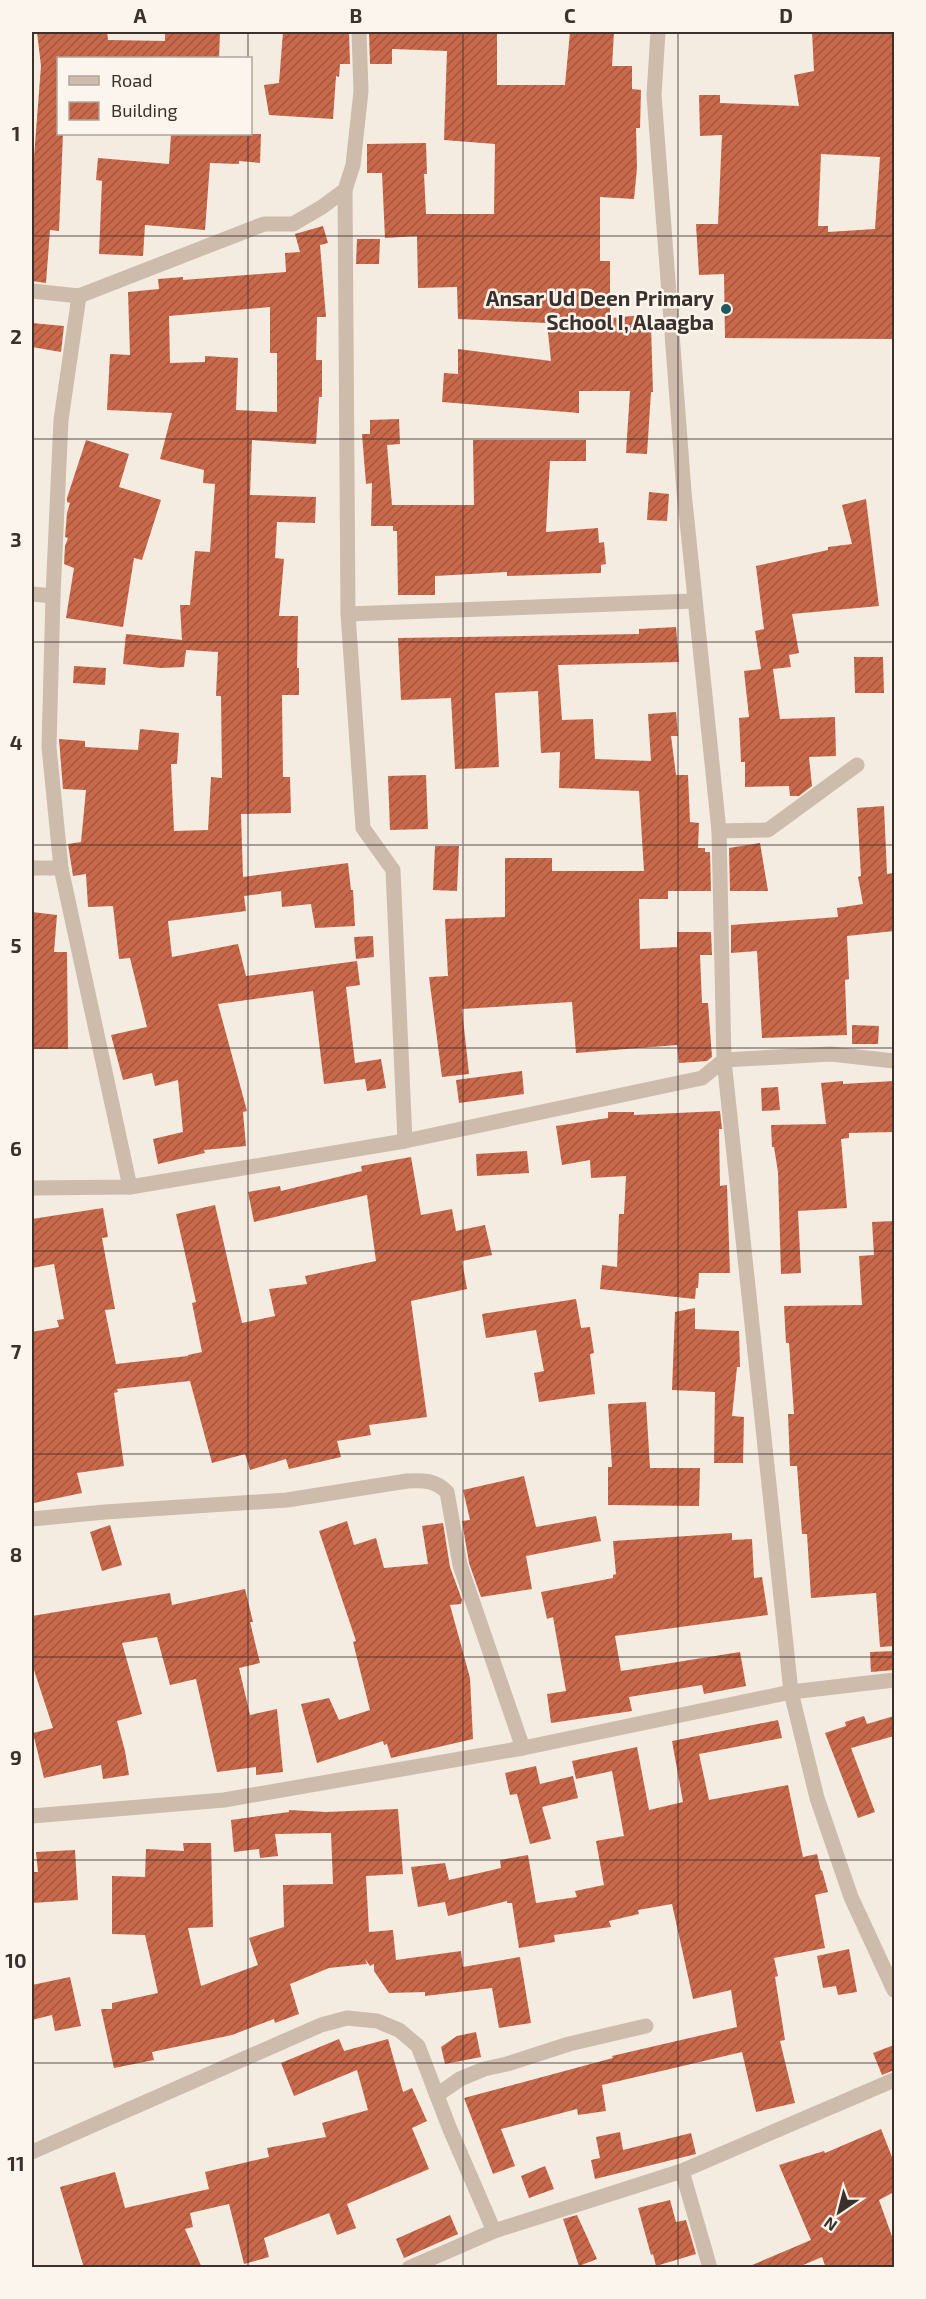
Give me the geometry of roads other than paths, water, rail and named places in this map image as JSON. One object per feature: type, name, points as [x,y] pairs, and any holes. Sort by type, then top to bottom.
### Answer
[{"type":"street","points":[[359,32],[361,91],[353,165],[345,190],[348,614],[363,828],[393,870],[405,1141]]},
{"type":"street","points":[[658,32],[654,95],[694,601],[719,831],[724,1060],[791,1692],[818,1798],[851,1897],[894,1990]]},
{"type":"street","points":[[32,291],[79,296],[264,224],[293,224],[345,190]]},
{"type":"street","points":[[79,296],[61,420],[53,596],[50,747],[61,868],[130,1187]]},
{"type":"street","points":[[32,594],[53,596]]},
{"type":"street","points":[[348,614],[694,601]]},
{"type":"street","points":[[719,831],[768,830],[857,765]]},
{"type":"street","points":[[32,868],[61,868]]},
{"type":"street","points":[[32,1188],[130,1187],[405,1141],[702,1078],[724,1060],[831,1054],[894,1061]]},
{"type":"street","points":[[32,1519],[287,1500],[407,1481],[429,1481],[439,1484],[447,1492],[460,1565],[523,1748]]},
{"type":"street","points":[[32,1816],[224,1800],[523,1748],[791,1692],[894,1680]]},
{"type":"street","points":[[32,2152],[321,2025],[347,2018],[377,2021],[399,2030],[418,2046],[494,2231]]},
{"type":"street","points":[[437,2096],[460,2079],[484,2069],[569,2044],[646,2026]]},
{"type":"street","points":[[409,2268],[494,2231],[682,2172],[894,2080]]},
{"type":"street","points":[[682,2172],[710,2268]]},
{"type":"place","name":"Ansar Ud Deen Primary School I, Alaagba","points":[[726,309]]}]
